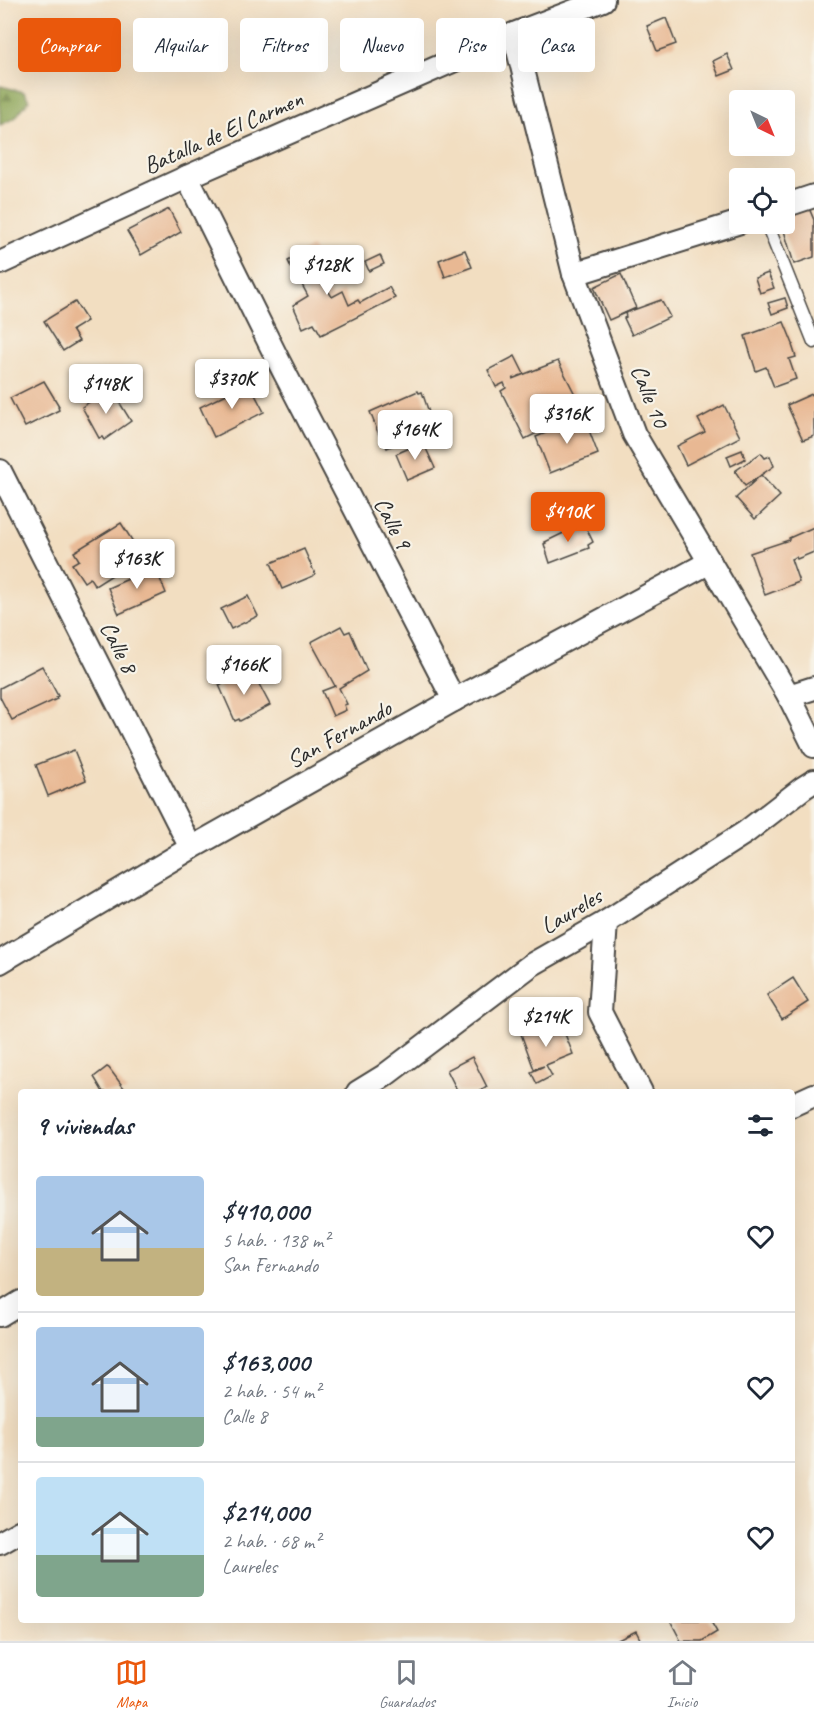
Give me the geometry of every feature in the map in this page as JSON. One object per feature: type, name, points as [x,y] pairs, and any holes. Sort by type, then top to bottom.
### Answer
[{"type":"street","name":"Batalla de El Carmen","points":[[0,263],[187,177],[514,34],[603,0]]},
{"type":"street","name":"Calle 10","points":[[514,34],[574,274],[634,434],[789,696],[814,746]]},
{"type":"street","name":"Calle 9","points":[[187,177],[284,371],[454,700]]},
{"type":"street","points":[[795,202],[814,196]]},
{"type":"street","points":[[574,274],[729,225]]},
{"type":"street","name":"Calle 8","points":[[0,471],[190,848]]},
{"type":"street","name":"San Fernando","points":[[0,962],[190,848],[454,700],[710,562]]},
{"type":"street","points":[[789,696],[814,688]]},
{"type":"street","name":"Laureles","points":[[363,1089],[384,1076],[531,965],[606,922],[746,832],[814,781]]},
{"type":"street","points":[[606,922],[600,1012],[639,1089]]},
{"type":"street","points":[[795,1104],[814,1095]]},
{"type":"street","points":[[0,1314],[18,1304]]},
{"type":"street","points":[[0,1544],[18,1533]]},
{"type":"lane","points":[[770,234],[814,342]]},
{"type":"green space","points":[[0,86],[24,92],[29,100],[15,118],[0,125]]},
{"type":"building","points":[[666,18],[676,44],[657,51],[647,26]]},
{"type":"building","points":[[727,54],[734,70],[719,76],[713,61]]},
{"type":"building","points":[[806,201],[814,220],[814,257],[794,264],[785,234],[795,234],[795,205]]},
{"type":"building","points":[[169,209],[181,232],[141,255],[127,231]]},
{"type":"building","points":[[312,247],[332,283],[326,287],[332,297],[343,291],[349,305],[358,300],[360,303],[389,287],[395,298],[321,335],[314,323],[303,328],[293,305],[308,296],[301,283],[299,284],[288,261]]},
{"type":"building","points":[[465,250],[472,267],[445,277],[439,260]]},
{"type":"building","points":[[380,255],[384,264],[369,271],[365,262]]},
{"type":"building","points":[[768,273],[774,288],[760,293],[755,278]]},
{"type":"building","points":[[621,274],[636,308],[609,320],[594,287]]},
{"type":"building","points":[[785,298],[788,308],[772,314],[768,303]]},
{"type":"building","points":[[661,300],[670,317],[632,335],[624,318],[625,313]]},
{"type":"building","points":[[75,302],[87,321],[72,330],[79,341],[63,351],[44,321]]},
{"type":"building","points":[[784,322],[796,357],[789,359],[796,379],[774,387],[766,367],[756,371],[745,336]]},
{"type":"building","points":[[515,356],[524,374],[512,379],[558,361],[583,410],[525,439],[501,391],[506,388],[504,383],[496,387],[488,370]]},
{"type":"building","points":[[44,381],[59,406],[59,410],[25,427],[10,398]]},
{"type":"building","points":[[249,383],[264,412],[214,437],[200,407]]},
{"type":"building","points":[[109,389],[131,421],[104,440],[102,437],[99,438],[82,407]]},
{"type":"building","points":[[418,391],[422,392],[434,427],[387,448],[385,444],[383,445],[370,412]]},
{"type":"building","points":[[814,393],[814,436],[803,440],[787,405]]},
{"type":"building","points":[[724,405],[740,437],[686,465],[677,446],[705,432],[698,419]]},
{"type":"building","points":[[584,417],[598,454],[550,473],[536,437]]},
{"type":"building","points":[[423,442],[435,468],[407,480],[396,454]]},
{"type":"building","points":[[742,450],[745,459],[731,466],[727,456]]},
{"type":"building","points":[[761,453],[765,458],[770,456],[774,466],[745,486],[735,471]]},
{"type":"building","points":[[761,475],[780,496],[755,519],[736,498]]},
{"type":"building","points":[[121,523],[142,556],[95,586],[90,578],[84,582],[72,564],[79,560],[74,552]]},
{"type":"building","points":[[584,523],[593,542],[588,545],[589,548],[550,563],[545,542]]},
{"type":"building","points":[[814,527],[814,552],[791,559],[799,582],[765,595],[750,553],[789,540]]},
{"type":"building","points":[[304,549],[315,574],[282,589],[271,563]]},
{"type":"building","points":[[155,567],[166,593],[119,614],[108,588]]},
{"type":"building","points":[[248,596],[258,616],[231,629],[221,609]]},
{"type":"building","points":[[341,626],[345,633],[350,631],[367,671],[339,688],[347,704],[344,705],[346,710],[333,716],[322,691],[335,686],[311,642]]},
{"type":"building","points":[[42,666],[58,696],[57,699],[12,720],[0,697],[0,688]]},
{"type":"building","points":[[252,671],[270,705],[240,721],[239,719],[235,721],[219,685]]},
{"type":"building","points":[[74,750],[86,780],[48,796],[36,765]]},
{"type":"building","points":[[793,978],[808,1002],[782,1019],[767,995]]},
{"type":"building","points":[[559,1019],[573,1054],[546,1065],[552,1076],[537,1084],[531,1072],[544,1066],[534,1069],[521,1034]]},
{"type":"building","points":[[472,1057],[487,1087],[456,1089],[447,1070]]},
{"type":"building","points":[[107,1067],[125,1089],[101,1089],[94,1077]]},
{"type":"building","points":[[672,1623],[712,1623],[717,1632],[702,1641],[681,1641]]},
{"type":"building","points":[[636,1631],[641,1641],[616,1641]]}]
